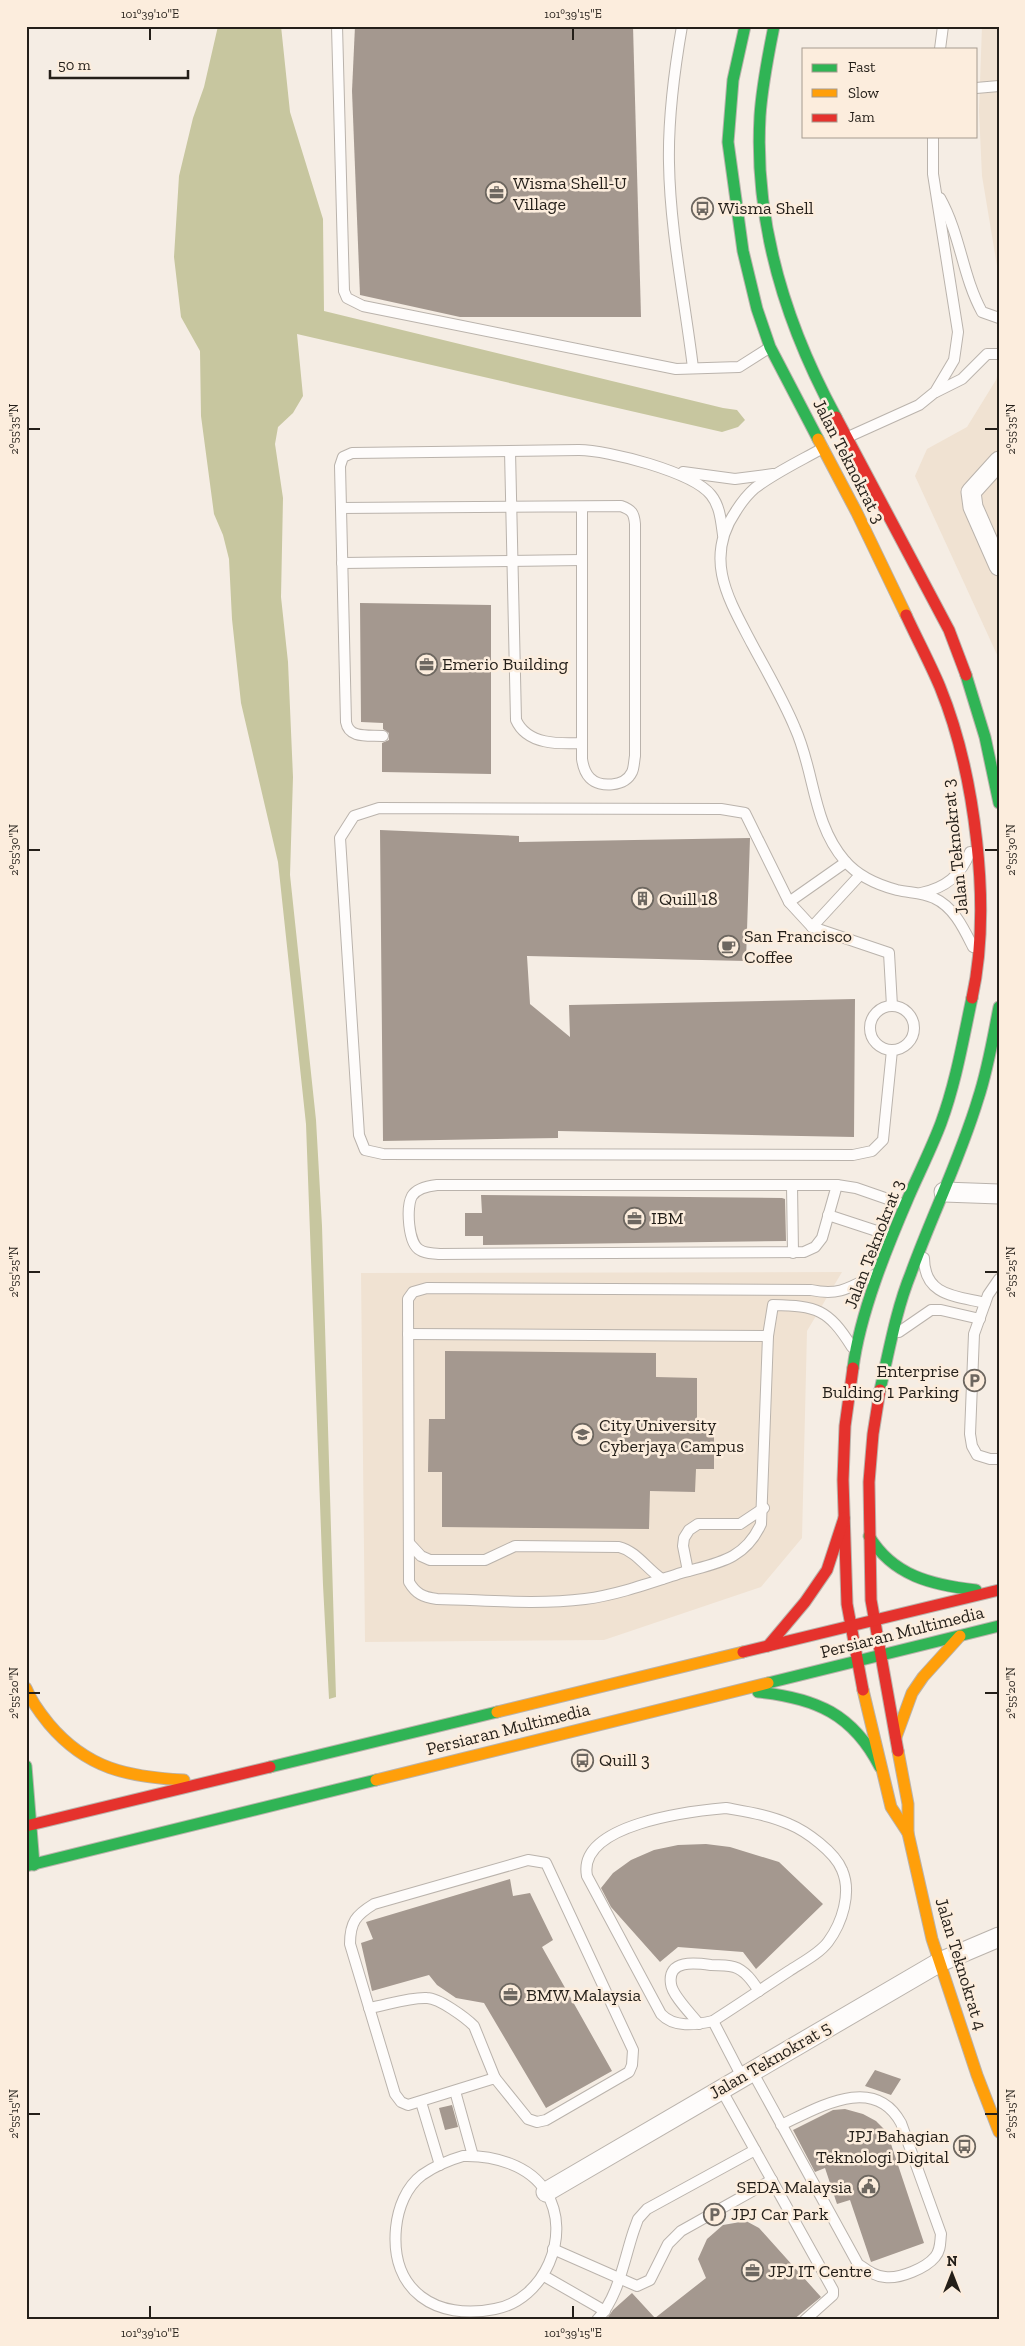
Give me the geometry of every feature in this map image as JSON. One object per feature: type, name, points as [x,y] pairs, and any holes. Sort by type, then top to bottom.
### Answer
[{"type":"main road","name":"Jalan Teknokrat 3","points":[[744,26],[738,52],[728,136],[738,220],[749,282],[760,321],[770,347],[835,443],[949,630],[960,656],[982,722],[999,803]]},
{"type":"main road","name":"Jalan Teknokrat 3","points":[[774,26],[762,84],[759,127],[759,162],[772,262],[785,304],[815,379],[835,443],[906,613],[940,687],[963,761],[972,803],[980,885],[978,957],[975,985],[957,1070],[940,1123],[893,1236],[855,1352],[845,1426],[844,1518],[846,1587],[858,1662]]},
{"type":"main road","points":[[875,1620],[871,1600],[869,1482],[878,1398],[889,1347],[910,1274],[944,1192],[978,1100],[991,1052],[999,1007]]},
{"type":"main road","points":[[768,1646],[805,1602],[827,1570],[844,1518]]},
{"type":"main road","points":[[869,1536],[874,1547],[888,1562],[913,1576],[960,1589],[996,1591]]},
{"type":"main road","name":"Persiaran Multimedia","points":[[29,1826],[996,1591]]},
{"type":"main road","name":"Jalan Teknokrat 4","points":[[875,1620],[908,1804],[908,1833],[932,1940],[977,2075],[999,2132]]},
{"type":"main road","name":"Persiaran Multimedia","points":[[30,1865],[999,1626]]},
{"type":"main road","points":[[896,1737],[904,1713],[918,1685],[934,1664],[960,1636]]},
{"type":"main road","name":"Jalan Teknokrat 4","points":[[858,1662],[880,1767],[891,1807],[908,1833]]},
{"type":"main road","points":[[26,1688],[57,1736],[75,1752],[100,1767],[126,1775],[152,1778],[217,1780]]},
{"type":"main road","points":[[739,1691],[783,1694],[804,1698],[828,1709],[862,1734],[872,1748],[880,1767]]},
{"type":"main road","points":[[26,1766],[30,1865]]},
{"type":"street","points":[[999,461],[971,492],[973,507],[999,566]]},
{"type":"street","points":[[944,1192],[999,1194]]},
{"type":"street","name":"Jalan Teknokrat 5","points":[[546,2192],[940,1962],[999,1937]]},
{"type":"lane","points":[[337,26],[344,281],[347,298],[363,306],[665,367],[738,367],[770,347]]},
{"type":"lane","points":[[682,26],[674,79],[669,162],[670,194],[693,368]]},
{"type":"lane","points":[[940,48],[943,26]]},
{"type":"lane","points":[[978,88],[999,86]]},
{"type":"lane","points":[[933,138],[936,190],[958,332],[954,360],[935,392]]},
{"type":"lane","points":[[936,190],[952,219],[972,292],[982,312],[999,318]]},
{"type":"lane","points":[[978,957],[956,917],[935,898],[920,893],[898,890],[860,875],[846,862],[824,829],[796,730],[725,590],[720,555],[723,536],[730,519],[754,489],[777,474],[835,443],[903,413],[935,392],[962,379],[988,354],[999,354]]},
{"type":"lane","points":[[382,736],[359,735],[347,729],[340,466],[343,457],[352,453],[593,450],[677,473],[706,488],[713,496],[719,509],[723,536]]},
{"type":"lane","points":[[510,451],[516,720],[525,732],[543,741],[582,743]]},
{"type":"lane","points":[[657,467],[735,479],[777,474]]},
{"type":"lane","points":[[341,508],[621,506],[630,510],[634,515],[633,772],[628,778],[619,783],[607,785],[598,784],[589,777],[584,769],[582,743],[582,507]]},
{"type":"lane","points":[[342,563],[582,560]]},
{"type":"lane","points":[[892,1006],[889,953],[812,927],[789,902],[745,813],[722,810],[378,808],[354,816],[340,838],[359,1135],[365,1150],[382,1154],[853,1155],[872,1151],[882,1140],[892,1050]]},
{"type":"lane","points":[[920,893],[939,889],[959,872],[966,862],[974,832]]},
{"type":"lane","points":[[789,902],[846,862]]},
{"type":"lane","points":[[812,927],[860,875]]},
{"type":"lane","points":[[892,1006],[906,1011],[911,1017],[914,1032],[906,1045],[892,1050],[885,1049],[874,1041],[870,1028],[874,1015],[879,1010],[892,1006]]},
{"type":"lane","points":[[837,1185],[822,1238],[814,1247],[804,1252],[792,1253],[428,1253],[419,1250],[413,1243],[409,1204],[418,1191],[436,1185],[837,1185],[856,1188],[905,1205]]},
{"type":"lane","points":[[792,1185],[792,1253]]},
{"type":"lane","points":[[828,1216],[893,1236]]},
{"type":"lane","points":[[924,1240],[924,1268],[930,1282],[946,1294],[985,1303]]},
{"type":"lane","points":[[773,1290],[773,1305],[768,1336],[764,1508],[761,1524],[756,1536],[736,1556],[615,1592],[576,1600],[532,1602],[424,1597],[414,1590],[409,1582],[408,1334],[408,1299],[413,1292],[420,1288],[810,1290],[835,1293],[843,1291],[880,1272]]},
{"type":"lane","points":[[999,1278],[985,1303],[974,1334],[970,1434],[972,1446],[977,1455],[990,1459],[999,1459]]},
{"type":"lane","points":[[773,1305],[800,1306],[819,1311],[830,1317],[839,1326],[855,1352]]},
{"type":"lane","points":[[889,1347],[901,1330],[931,1310],[941,1310],[980,1319]]},
{"type":"lane","points":[[408,1334],[768,1336]]},
{"type":"lane","points":[[688,1571],[683,1546],[688,1530],[698,1524],[740,1524],[764,1508]]},
{"type":"lane","points":[[409,1543],[421,1556],[430,1560],[485,1560],[515,1546],[619,1547],[629,1549],[648,1570],[662,1579]]},
{"type":"lane","points":[[726,1808],[763,1815],[789,1824],[811,1836],[832,1855],[842,1869],[846,1886],[846,1901],[839,1922],[828,1942],[812,1956],[759,1991],[713,2021],[700,2024],[676,2024],[667,2021],[661,2014],[587,1876],[585,1867],[595,1847],[620,1832],[656,1818],[698,1810],[726,1808]]},
{"type":"lane","points":[[369,2008],[424,1998],[439,2002],[468,2020],[474,2026],[495,2078],[528,2119],[537,2122],[546,2120],[629,2072],[632,2065],[633,2050],[546,1863],[528,1860],[374,1904],[357,1914],[350,1933],[350,1944],[369,2008],[395,2094],[400,2102],[408,2105],[421,2102],[495,2078]]},
{"type":"lane","points":[[700,2024],[673,1990],[670,1982],[672,1973],[679,1965],[687,1962],[735,1967],[744,1972],[759,1991]]},
{"type":"lane","points":[[713,2021],[781,2125],[858,2264],[871,2273],[893,2278],[928,2263],[936,2256],[940,2248],[940,2234],[901,2123],[894,2110],[884,2103],[868,2098],[845,2098],[781,2125]]},
{"type":"lane","points":[[720,2089],[832,2290],[832,2295],[828,2301],[805,2320]]},
{"type":"lane","points":[[454,2091],[473,2156]]},
{"type":"lane","points":[[421,2102],[440,2165]]},
{"type":"lane","points":[[597,2320],[605,2312],[638,2219],[647,2209],[755,2150]]},
{"type":"lane","points":[[463,2156],[473,2156],[496,2159],[511,2164],[526,2172],[546,2192],[552,2204],[554,2218],[553,2249],[544,2276],[523,2298],[512,2304],[481,2312],[451,2311],[423,2298],[413,2289],[397,2264],[395,2245],[399,2208],[408,2190],[421,2176],[440,2165],[463,2156]]},
{"type":"lane","points":[[553,2249],[637,2286],[650,2280],[668,2244],[681,2231],[772,2180]]},
{"type":"lane","points":[[544,2276],[605,2312]]},
{"type":"shaded area","points":[[218,26],[281,26],[290,112],[323,219],[324,311],[737,410],[745,420],[738,427],[722,432],[297,334],[303,396],[293,413],[278,427],[275,444],[283,498],[281,597],[288,662],[293,777],[290,875],[316,1120],[322,1226],[336,1697],[329,1699],[306,1124],[278,862],[241,703],[232,619],[229,559],[223,535],[214,514],[201,416],[200,351],[181,317],[174,257],[179,176],[193,118],[204,87]]},
{"type":"shaded area","points":[[982,26],[999,26],[999,278],[982,176],[979,111]]},
{"type":"shaded area","points":[[999,370],[999,659],[915,476],[927,449],[967,427],[996,380]]},
{"type":"shaded area","name":"City University Cyberjaya Campus","points":[[842,1272],[807,1331],[802,1538],[761,1587],[604,1640],[365,1642],[361,1273]]},
{"type":"building","name":"Wisma Shell-U Village","points":[[355,26],[633,26],[641,317],[460,317],[360,295],[352,91]]},
{"type":"building","name":"Emerio Building","points":[[360,603],[491,605],[491,774],[382,772],[382,743],[389,740],[389,733],[383,729],[383,723],[361,722]]},
{"type":"building","points":[[380,830],[519,836],[519,842],[750,838],[746,961],[527,956],[530,1004],[570,1037],[569,1005],[855,999],[854,1137],[558,1131],[558,1138],[383,1141]]},
{"type":"building","name":"IBM","points":[[481,1195],[782,1198],[785,1199],[786,1241],[483,1245],[483,1236],[465,1236],[465,1213],[482,1213]]},
{"type":"building","points":[[445,1351],[656,1353],[656,1377],[697,1378],[697,1425],[714,1425],[714,1469],[696,1469],[695,1492],[650,1491],[649,1529],[442,1527],[442,1472],[428,1472],[429,1419],[445,1419]]},
{"type":"building","points":[[706,1844],[730,1847],[779,1862],[823,1904],[756,1969],[743,1952],[678,1947],[660,1962],[611,1907],[601,1888],[613,1873],[631,1860],[654,1850],[678,1845]]},
{"type":"building","name":"BMW Malaysia","points":[[510,1879],[513,1896],[530,1893],[553,1940],[542,1947],[612,2071],[546,2108],[484,2003],[456,1998],[437,1985],[429,1975],[372,1991],[361,1943],[373,1939],[366,1922]]},
{"type":"building","points":[[875,2070],[901,2079],[891,2095],[865,2086]]},
{"type":"building","points":[[452,2105],[458,2127],[445,2130],[439,2108]]},
{"type":"building","name":"SEDA Malaysia","points":[[845,2109],[863,2114],[876,2121],[887,2132],[924,2243],[871,2262],[850,2200],[837,2204],[825,2168],[815,2172],[793,2130],[833,2110]]},
{"type":"building","name":"JPJ IT Centre","points":[[746,2221],[759,2228],[821,2297],[793,2320],[606,2320],[613,2310],[632,2293],[655,2318],[706,2278],[698,2259],[707,2239],[723,2225]]},
{"type":"traffic: fast","points":[[745,26],[733,80],[728,142],[743,251],[757,309],[770,347],[818,439]]},
{"type":"traffic: fast","points":[[774,26],[760,116],[759,156],[768,234],[788,309],[802,346],[836,417]]},
{"type":"traffic: fast","points":[[966,675],[985,737],[999,803]]},
{"type":"traffic: fast","points":[[853,1368],[862,1325],[875,1280],[946,1108],[959,1061],[972,998]]},
{"type":"traffic: fast","points":[[880,1390],[901,1301],[919,1251],[963,1143],[982,1088],[999,1007]]},
{"type":"traffic: fast","points":[[869,1536],[890,1561],[915,1576],[944,1585],[976,1590]]},
{"type":"traffic: fast","points":[[768,1683],[999,1626]]},
{"type":"traffic: fast","points":[[758,1692],[798,1699],[815,1704],[831,1712],[858,1734],[880,1767]]},
{"type":"traffic: fast","points":[[270,1767],[497,1712]]},
{"type":"traffic: fast","points":[[26,1766],[34,1865]]},
{"type":"traffic: fast","points":[[26,1866],[376,1780]]},
{"type":"traffic: slow","points":[[818,439],[857,513],[906,615]]},
{"type":"traffic: slow","points":[[896,1737],[912,1693],[923,1677],[960,1636]]},
{"type":"traffic: slow","points":[[497,1712],[743,1652]]},
{"type":"traffic: slow","points":[[376,1780],[768,1683]]},
{"type":"traffic: slow","points":[[26,1688],[30,1698],[49,1724],[63,1739],[94,1761],[127,1773],[184,1780]]},
{"type":"traffic: slow","points":[[863,1690],[891,1807],[908,1833]]},
{"type":"traffic: slow","points":[[898,1751],[908,1804],[908,1833],[932,1939],[977,2075],[999,2132]]},
{"type":"traffic: jam","points":[[836,417],[949,630],[966,675]]},
{"type":"traffic: jam","points":[[906,615],[940,687],[963,759],[971,799],[980,882],[978,962],[972,998]]},
{"type":"traffic: jam","points":[[853,1368],[845,1426],[843,1480],[847,1604],[863,1690]]},
{"type":"traffic: jam","points":[[880,1390],[873,1434],[869,1482],[871,1600],[898,1751]]},
{"type":"traffic: jam","points":[[768,1646],[805,1602],[827,1570],[844,1518]]},
{"type":"traffic: jam","points":[[743,1652],[999,1590]]},
{"type":"traffic: jam","points":[[26,1826],[270,1767]]},
{"type":"place","name":"Wisma Shell-U Village","points":[[497,193]]},
{"type":"place","name":"Wisma Shell","points":[[702,208]]},
{"type":"place","name":"Emerio Building","points":[[426,664]]},
{"type":"place","name":"Quill 18","points":[[643,899]]},
{"type":"place","name":"San Francisco Coffee","points":[[728,946]]},
{"type":"place","name":"IBM","points":[[635,1218]]},
{"type":"place","name":"Enterprise Bulding 1 Parking","points":[[975,1381]]},
{"type":"place","name":"City University Cyberjaya Campus","points":[[583,1435]]},
{"type":"place","name":"Quill 3","points":[[583,1760]]},
{"type":"place","name":"BMW Malaysia","points":[[510,1995]]},
{"type":"place","name":"JPJ Bahagian Teknologi Digital","points":[[965,2146]]},
{"type":"place","name":"SEDA Malaysia","points":[[868,2187]]},
{"type":"place","name":"JPJ Car Park","points":[[715,2214]]},
{"type":"place","name":"JPJ IT Centre","points":[[752,2271]]}]
